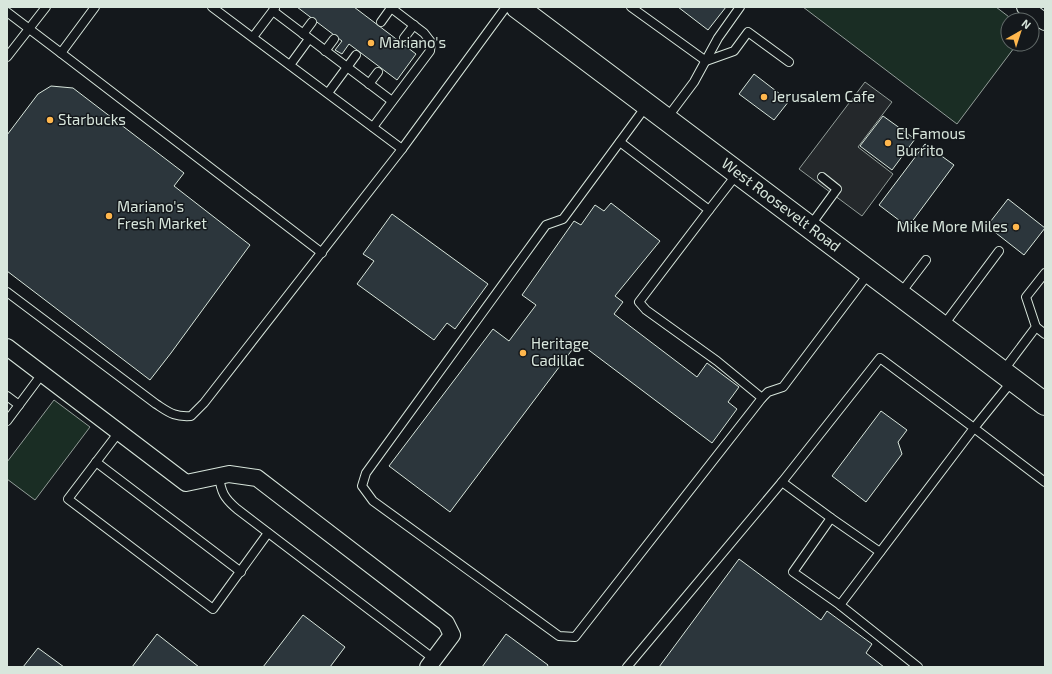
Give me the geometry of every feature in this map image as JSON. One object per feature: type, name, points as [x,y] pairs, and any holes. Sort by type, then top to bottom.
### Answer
[{"type":"main road","name":"West Roosevelt Road","points":[[517,7],[1045,404]]},
{"type":"street","points":[[1025,7],[1045,22]]},
{"type":"street","points":[[7,347],[186,483],[229,474],[257,478],[446,623],[452,635],[431,663]]},
{"type":"lane","points":[[7,57],[46,7]]},
{"type":"lane","points":[[62,53],[95,7]]},
{"type":"lane","points":[[212,7],[402,149]]},
{"type":"lane","points":[[373,127],[430,51],[431,42],[424,33],[391,7],[381,22]]},
{"type":"lane","points":[[7,292],[156,404],[180,417],[191,416],[204,403],[322,253],[402,149],[506,7]]},
{"type":"lane","points":[[631,7],[706,61]]},
{"type":"lane","points":[[667,119],[694,82],[718,38],[740,7]]},
{"type":"lane","points":[[253,37],[274,9],[325,51],[392,101]]},
{"type":"lane","points":[[7,12],[322,253]]},
{"type":"lane","points":[[290,65],[312,22]]},
{"type":"lane","points":[[404,38],[414,25]]},
{"type":"lane","points":[[706,61],[734,51],[748,32],[789,62]]},
{"type":"lane","points":[[325,51],[334,39]]},
{"type":"lane","points":[[328,94],[356,55]]},
{"type":"lane","points":[[369,84],[378,72]]},
{"type":"lane","points":[[648,105],[563,219],[546,226],[366,473],[362,486],[374,501],[560,636],[576,637],[762,398],[768,392],[783,387],[870,272]]},
{"type":"lane","points":[[620,142],[709,210]]},
{"type":"lane","points":[[738,173],[639,302],[646,310],[717,361],[762,398]]},
{"type":"lane","points":[[810,226],[837,189],[822,177]]},
{"type":"lane","points":[[943,327],[999,251]]},
{"type":"lane","points":[[900,294],[926,260]]},
{"type":"lane","points":[[1045,272],[1026,297],[1036,327],[1045,334]]},
{"type":"lane","points":[[840,605],[974,428],[1008,375],[1036,327]]},
{"type":"lane","points":[[627,667],[782,482],[880,358],[1045,482]]},
{"type":"lane","points":[[7,421],[42,374]]},
{"type":"lane","points":[[7,396],[19,405]]},
{"type":"lane","points":[[119,432],[68,499],[213,609],[268,533]]},
{"type":"lane","points":[[96,462],[241,572]]},
{"type":"lane","points":[[219,476],[221,489],[227,500],[431,663]]},
{"type":"lane","points":[[782,482],[880,552]]},
{"type":"lane","points":[[831,518],[793,572],[840,605],[918,667]]},
{"type":"green space","points":[[803,7],[996,7],[1003,12],[1000,12],[1000,52],[1011,52],[957,124]]},
{"type":"green space","points":[[54,400],[90,427],[35,500],[7,479],[7,462]]},
{"type":"shaded area","points":[[865,82],[892,102],[858,147],[893,174],[862,216],[799,169]]},
{"type":"building","name":"Mariano's","points":[[297,7],[354,7],[416,54],[397,80],[349,44],[342,54],[335,50],[342,41]]},
{"type":"building","points":[[678,7],[726,7],[708,30]]},
{"type":"building","name":"Jerusalem Cafe","points":[[754,74],[789,101],[774,120],[739,94]]},
{"type":"building","name":"Mariano's Fresh Market","points":[[51,86],[73,88],[184,173],[174,186],[250,245],[150,380],[7,271],[7,135],[38,94]]},
{"type":"building","name":"El Famous Burrito","points":[[883,116],[915,139],[892,170],[860,146]]},
{"type":"building","points":[[925,144],[954,165],[908,227],[879,205]]},
{"type":"building","name":"Mike More Miles","points":[[1008,199],[1045,228],[1024,255],[987,226]]},
{"type":"building","name":"Heritage Cadillac","points":[[611,203],[660,241],[615,296],[623,302],[614,314],[697,377],[707,363],[739,387],[728,402],[737,409],[712,443],[578,342],[450,512],[389,466],[493,329],[509,341],[536,305],[522,295],[574,221],[581,225],[595,205],[604,211]]},
{"type":"building","points":[[392,214],[488,284],[455,329],[447,323],[434,340],[357,284],[374,261],[363,254]]},
{"type":"building","points":[[881,411],[907,430],[898,442],[902,454],[866,502],[832,476]]},
{"type":"building","points":[[739,559],[821,620],[827,611],[872,644],[866,653],[884,667],[659,667]]},
{"type":"building","points":[[303,615],[345,647],[330,667],[263,667]]},
{"type":"building","points":[[157,634],[199,667],[132,667]]},
{"type":"building","points":[[506,634],[548,665],[547,667],[482,667]]},
{"type":"building","points":[[38,648],[64,667],[23,667]]},
{"type":"place","name":"Mariano's","points":[[371,43]]},
{"type":"place","name":"Jerusalem Cafe","points":[[764,97]]},
{"type":"place","name":"Starbucks","points":[[50,120]]},
{"type":"place","name":"El Famous Burrito","points":[[888,143]]},
{"type":"place","name":"Mariano's Fresh Market","points":[[109,216]]},
{"type":"place","name":"Mike More Miles","points":[[1016,227]]},
{"type":"place","name":"Heritage Cadillac","points":[[523,353]]}]
